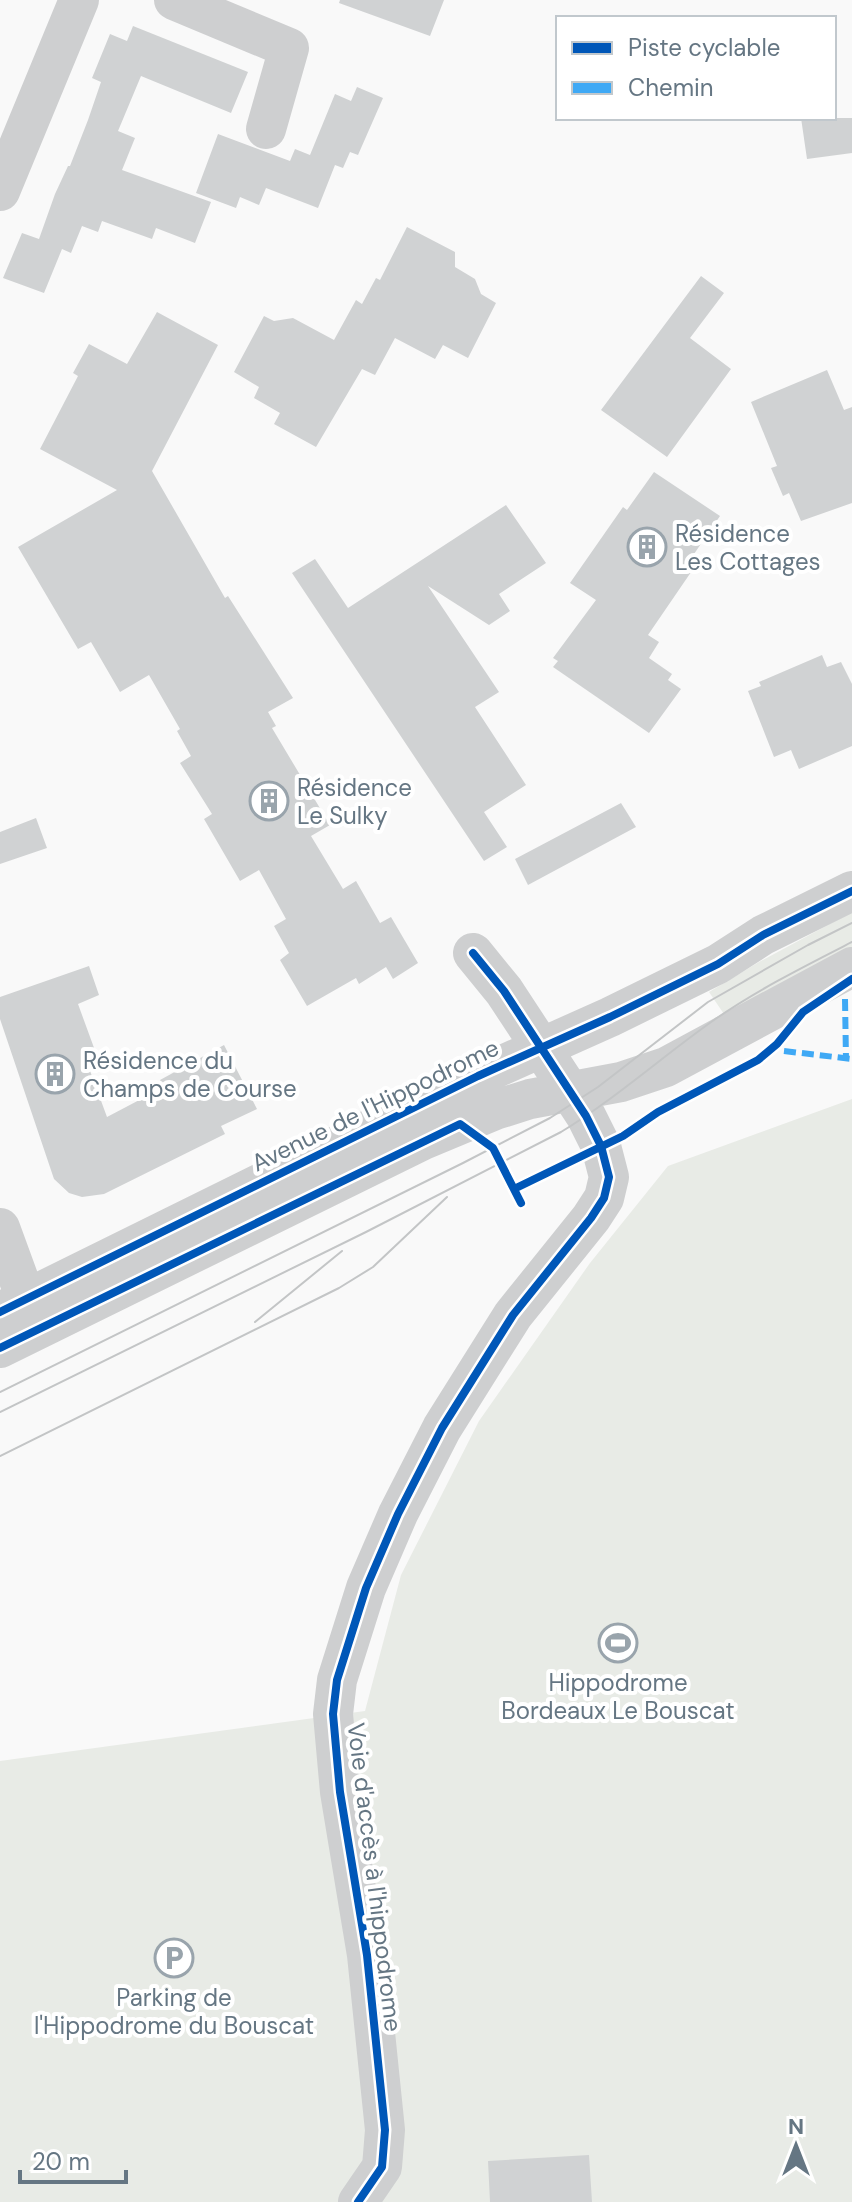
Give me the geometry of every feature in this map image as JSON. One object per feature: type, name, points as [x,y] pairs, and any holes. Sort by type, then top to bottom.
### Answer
[{"type":"street","points":[[0,191],[12,124],[79,0]]},
{"type":"street","points":[[174,0],[289,48],[266,129]]},
{"type":"street","name":"Avenue de l'Hippodrome","points":[[13,1306],[704,971],[763,935],[852,891]]},
{"type":"street","name":"Voie d'accès à l'hippodrome","points":[[358,2202],[382,2167],[385,2130],[367,1955],[340,1792],[333,1714],[337,1680],[366,1588],[398,1514],[442,1428],[513,1315],[591,1218],[607,1188],[609,1177],[601,1146],[570,1092],[504,991],[473,953]]},
{"type":"street","points":[[0,1348],[423,1140],[530,1099],[621,1082],[666,1067],[852,967]]},
{"type":"street","points":[[0,1228],[13,1306]]},
{"type":"street","points":[[13,1306],[77,1312]]},
{"type":"street","points":[[0,1331],[21,1319],[26,1312],[13,1306]]},
{"type":"shaded area","points":[[852,912],[852,951],[728,1020],[709,992]]},
{"type":"shaded area","name":"Hippodrome Bordeaux Le Bouscat","points":[[852,1099],[852,2202],[0,2202],[0,1761],[365,1711],[401,1575],[479,1421],[590,1263],[668,1166]]},
{"type":"building","points":[[340,0],[444,0],[430,36],[339,3]]},
{"type":"building","points":[[133,26],[248,72],[231,113],[141,76],[118,131],[135,138],[122,170],[211,202],[195,243],[156,228],[152,239],[102,221],[98,232],[82,226],[71,253],[62,249],[44,293],[3,278],[22,233],[39,239],[88,120],[101,82],[92,78],[110,34],[127,41]]},
{"type":"building","points":[[357,87],[383,98],[358,155],[350,152],[343,168],[335,165],[318,208],[266,188],[259,205],[240,197],[236,208],[196,193],[218,134],[290,161],[295,149],[310,155],[335,94],[351,101]]},
{"type":"building","points":[[852,118],[852,153],[807,159],[801,120]]},
{"type":"building","points":[[407,227],[455,252],[455,267],[475,279],[481,294],[496,303],[468,358],[443,345],[435,359],[395,338],[375,375],[362,369],[316,447],[274,424],[280,413],[254,398],[259,387],[234,372],[264,316],[274,321],[293,318],[334,340],[356,300],[362,304],[376,278],[380,280]]},
{"type":"building","points":[[701,276],[724,293],[690,338],[731,369],[667,457],[601,410]]},
{"type":"building","points":[[157,312],[218,345],[152,471],[225,598],[228,596],[293,698],[268,712],[276,726],[272,728],[330,825],[311,836],[343,889],[356,881],[380,923],[391,917],[418,963],[393,979],[386,967],[359,984],[356,978],[307,1006],[280,960],[289,953],[274,926],[286,919],[259,870],[240,881],[204,819],[212,814],[180,763],[191,756],[177,731],[180,729],[149,675],[120,692],[91,642],[78,649],[18,547],[117,490],[40,449],[78,376],[73,373],[89,344],[127,364]]},
{"type":"building","name":"Résidence Les Cottages","points":[[827,370],[844,410],[852,407],[852,503],[801,521],[789,493],[783,496],[771,468],[777,466],[751,402]]},
{"type":"building","points":[[654,472],[720,516],[694,554],[700,559],[648,635],[659,642],[649,658],[672,674],[668,680],[681,689],[649,733],[553,667],[558,661],[553,658],[596,600],[570,583],[623,507],[627,510]]},
{"type":"building","points":[[506,505],[546,563],[499,594],[510,611],[489,625],[428,586],[499,692],[475,707],[526,785],[484,812],[507,847],[484,861],[292,573],[315,559],[348,608]]},
{"type":"building","points":[[822,655],[827,667],[841,662],[852,684],[852,746],[799,769],[791,750],[774,757],[748,691],[761,686],[759,682]]},
{"type":"building","points":[[621,803],[636,827],[528,885],[515,859]]},
{"type":"building","points":[[36,818],[47,848],[0,864],[0,832]]},
{"type":"building","name":"Résidence du Champs de Course","points":[[89,966],[99,995],[78,1004],[97,1056],[86,1060],[107,1117],[164,1087],[160,1080],[224,1045],[257,1109],[221,1126],[225,1134],[104,1194],[82,1197],[69,1193],[54,1179],[0,1019],[0,997]]},
{"type":"building","points":[[589,2155],[592,2202],[490,2202],[488,2161]]},
{"type":"tram line","points":[[0,1392],[550,1118],[598,1087],[708,1002],[852,923]]},
{"type":"tram line","points":[[0,1412],[561,1132],[601,1106],[730,1009],[852,942]]},
{"type":"tram line","points":[[0,1456],[339,1288],[373,1267],[447,1197]]},
{"type":"tram line","points":[[255,1322],[342,1251]]},
{"type":"marked path","points":[[845,999],[846,1059]]},
{"type":"marked path","points":[[784,1051],[852,1059]]},
{"type":"cycle path","points":[[0,1312],[478,1076],[718,964],[763,935],[852,891]]},
{"type":"cycle path","points":[[358,2202],[382,2167],[385,2130],[367,1955],[340,1792],[333,1714],[337,1680],[366,1588],[398,1514],[442,1428],[513,1315],[591,1218],[604,1198],[609,1177],[601,1146],[586,1116],[504,991],[473,953]]},
{"type":"cycle path","points":[[514,1189],[623,1136],[658,1112],[758,1060],[777,1044],[803,1012],[852,979]]},
{"type":"cycle path","points":[[0,1348],[460,1124],[493,1148],[521,1203]]},
{"type":"place","name":"Résidence Les Cottages","points":[[647,547]]},
{"type":"place","name":"Résidence Le Sulky","points":[[269,801]]},
{"type":"place","name":"Résidence du Champs de Course","points":[[55,1074]]},
{"type":"place","name":"Hippodrome Bordeaux Le Bouscat","points":[[618,1643]]},
{"type":"place","name":"Parking de l'Hippodrome du Bouscat","points":[[174,1958]]}]
